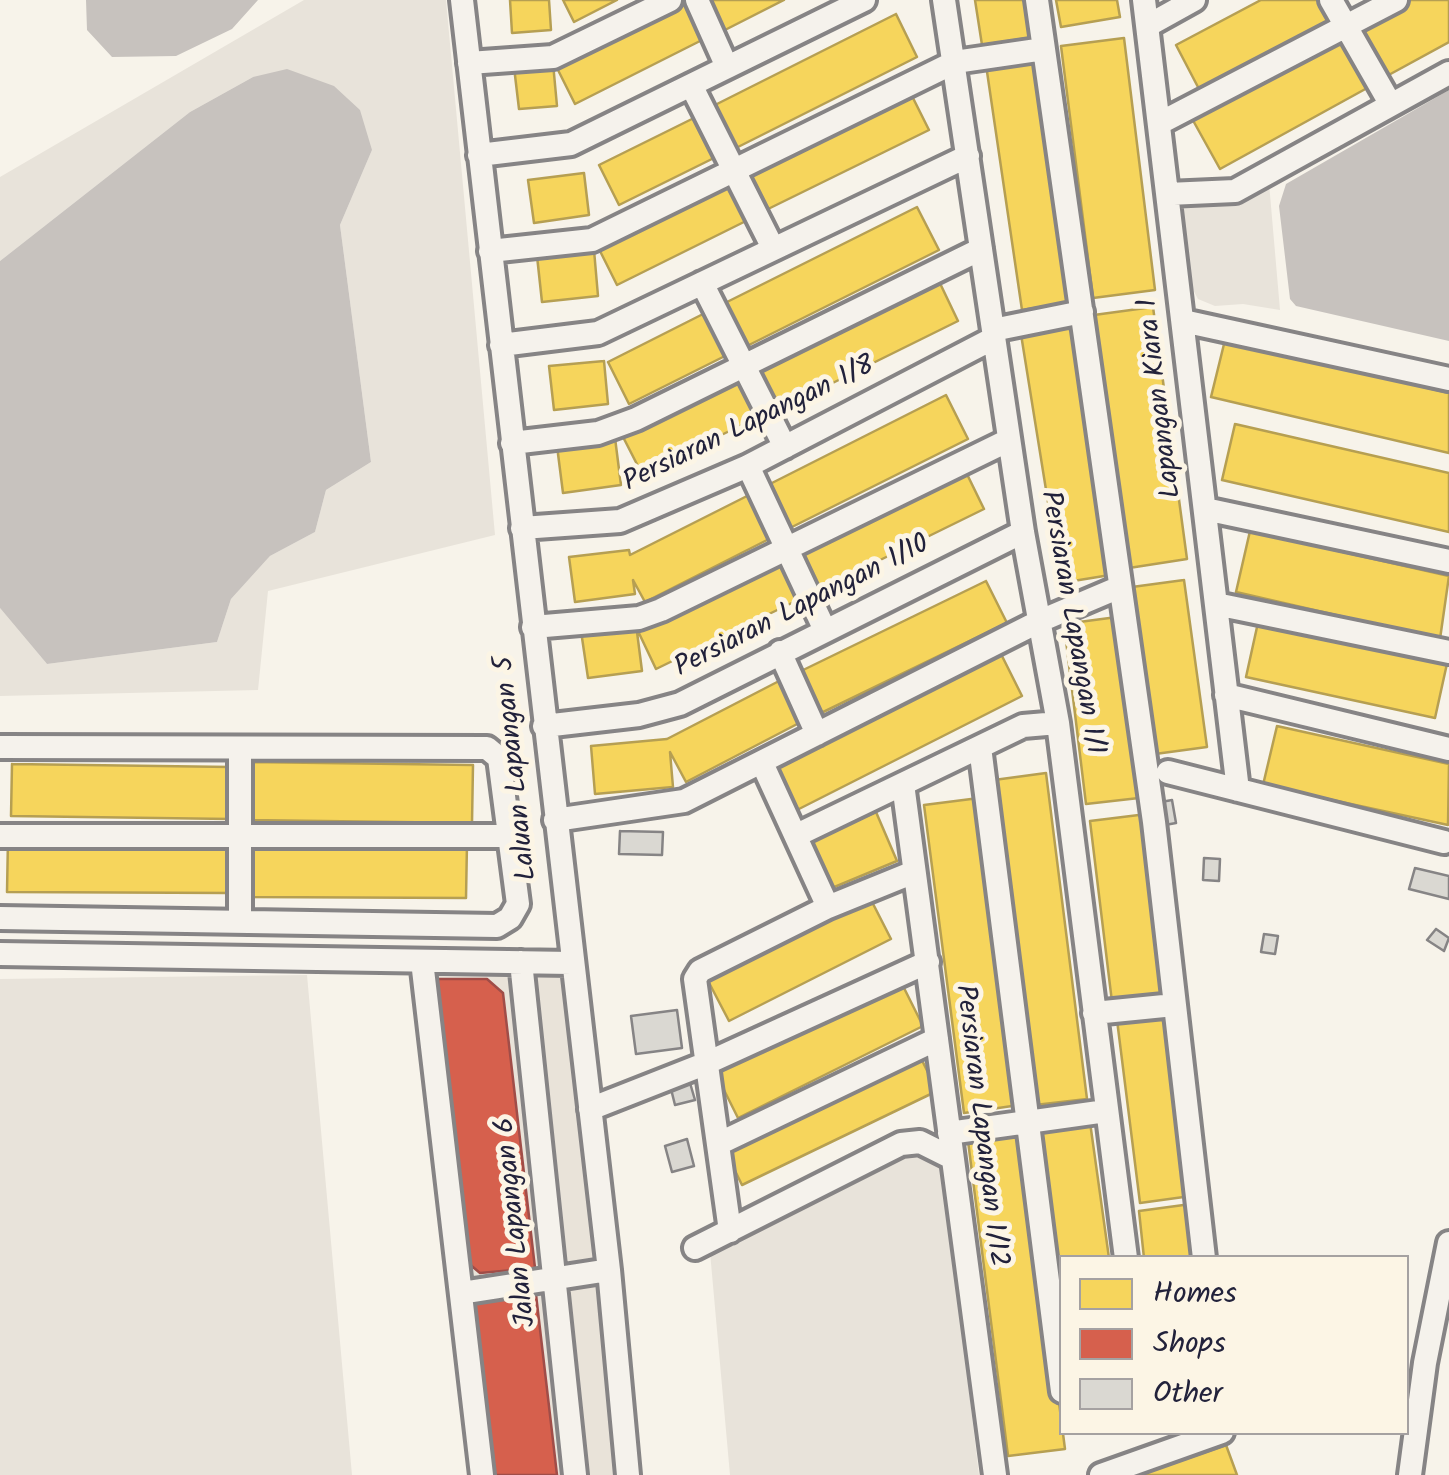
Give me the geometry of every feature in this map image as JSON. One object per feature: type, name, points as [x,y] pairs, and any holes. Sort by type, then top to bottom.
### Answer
[{"type":"street","name":"Laluan Lapangan 5","points":[[462,0],[570,963],[609,1270],[628,1475]]},
{"type":"street","points":[[469,63],[553,57],[670,0]]},
{"type":"street","points":[[697,0],[728,67]]},
{"type":"street","points":[[480,155],[571,144],[864,0]]},
{"type":"street","name":"Persiaran Lapangan 1/1","points":[[944,0],[1023,532],[1058,723],[1126,1255]]},
{"type":"street","points":[[1036,0],[1120,587],[1204,1255]]},
{"type":"street","name":"Lapangan Kiara 1","points":[[1144,0],[1238,790]]},
{"type":"street","points":[[1148,25],[1194,0]]},
{"type":"street","points":[[1331,0],[1392,105]]},
{"type":"street","points":[[1160,123],[1396,0]]},
{"type":"street","points":[[490,251],[592,240],[955,62],[1044,49]]},
{"type":"street","points":[[1168,194],[1235,191],[1449,73]]},
{"type":"street","points":[[691,85],[774,248]]},
{"type":"street","points":[[501,346],[598,332],[968,156]]},
{"type":"street","points":[[512,443],[598,433],[982,249]]},
{"type":"street","points":[[702,282],[785,446]]},
{"type":"street","name":"Persiaran Lapangan 1/8","points":[[522,528],[620,522],[748,466],[994,334],[1082,312]]},
{"type":"street","points":[[1183,321],[1449,379]]},
{"type":"street","points":[[532,627],[640,618],[1010,440]]},
{"type":"street","points":[[748,466],[824,628]]},
{"type":"street","points":[[1205,509],[1449,561]]},
{"type":"street","name":"Persiaran Lapangan 1/10","points":[[544,726],[638,715],[680,704],[824,628],[1023,532]]},
{"type":"street","points":[[555,820],[684,801],[1040,621],[1120,587]]},
{"type":"street","points":[[1216,604],[1449,652]]},
{"type":"street","points":[[780,652],[817,734]]},
{"type":"street","points":[[1226,695],[1449,749]]},
{"type":"street","points":[[796,835],[1023,726],[1058,723]]},
{"type":"street","points":[[0,747],[496,752],[518,904],[510,918],[497,926],[0,918]]},
{"type":"street","points":[[980,747],[1059,1366]]},
{"type":"street","points":[[240,748],[240,922]]},
{"type":"street","points":[[762,764],[828,908]]},
{"type":"street","points":[[1168,772],[1444,842]]},
{"type":"street","name":"Persiaran Lapangan 1/12","points":[[903,784],[995,1475]]},
{"type":"street","points":[[0,836],[509,836]]},
{"type":"street","points":[[730,1231],[696,979],[700,971],[828,908],[914,872]]},
{"type":"street","points":[[0,954],[570,963]]},
{"type":"street","points":[[422,960],[482,1475]]},
{"type":"street","name":"Jalan Lapangan 6","points":[[521,962],[575,1475]]},
{"type":"street","points":[[590,1110],[707,1063],[928,962]]},
{"type":"street","points":[[1094,1013],[1174,1005]]},
{"type":"street","points":[[718,1144],[937,1039]]},
{"type":"street","points":[[949,1133],[1106,1111]]},
{"type":"street","points":[[695,1248],[901,1144],[920,1142],[952,1158]]},
{"type":"street","points":[[1410,1475],[1425,1364],[1449,1244]]},
{"type":"street","points":[[461,1293],[554,1282],[609,1270]]},
{"type":"street","points":[[1101,1475],[1152,1444],[1204,1435]]},
{"type":"shaded area","points":[[86,0],[258,0],[232,29],[176,56],[112,57],[87,30]]},
{"type":"shaded area","points":[[304,0],[446,0],[495,535],[268,591],[258,690],[0,696],[0,608],[47,664],[217,642],[231,599],[270,556],[315,532],[326,490],[371,462],[340,225],[372,150],[253,77],[190,112],[0,261],[0,177]]},
{"type":"shaded area","points":[[287,69],[334,86],[360,110],[372,150],[340,225],[371,462],[326,490],[315,532],[270,556],[231,599],[217,642],[47,664],[0,608],[0,261],[190,112],[253,77]]},
{"type":"shaded area","points":[[1449,90],[1449,341],[1296,306],[1290,299],[1279,206],[1286,184]]},
{"type":"shaded area","points":[[1269,183],[1280,310],[1243,304],[1215,306],[1198,299],[1190,284],[1178,205],[1235,200]]},
{"type":"shaded area","points":[[568,963],[637,1475],[481,1475],[423,966]]},
{"type":"shaded area","points":[[307,975],[352,1475],[0,1475],[0,979]]},
{"type":"shaded area","points":[[897,1155],[928,1156],[943,1172],[979,1475],[730,1475],[710,1252]]},
{"type":"building: Homes","points":[[510,0],[549,0],[551,30],[512,33]]},
{"type":"building: Homes","points":[[563,0],[617,0],[574,22]]},
{"type":"building: Homes","points":[[679,0],[687,0],[706,38],[575,104],[554,62]]},
{"type":"building: Homes","points":[[705,0],[784,0],[721,32]]},
{"type":"building: Homes","points":[[975,0],[1028,0],[1034,37],[982,45]]},
{"type":"building: Homes","points":[[1056,0],[1117,0],[1120,17],[1061,27]]},
{"type":"building: Homes","points":[[1261,0],[1324,0],[1333,18],[1199,89],[1176,45]]},
{"type":"building: Homes","points":[[1400,0],[1449,0],[1449,42],[1385,77],[1357,23]]},
{"type":"building: Homes","points":[[896,14],[917,57],[732,150],[711,107]]},
{"type":"building: Homes","points":[[1340,34],[1369,87],[1220,169],[1190,115]]},
{"type":"building: Homes","points":[[1124,38],[1155,290],[1093,298],[1061,46]]},
{"type":"building: Homes","points":[[1033,51],[1071,302],[1022,310],[985,58]]},
{"type":"building: Homes","points":[[553,63],[557,106],[519,109],[514,67]]},
{"type":"building: Homes","points":[[908,88],[929,130],[764,211],[743,168]]},
{"type":"building: Homes","points":[[702,114],[722,154],[619,205],[599,165]]},
{"type":"building: Homes","points":[[584,173],[589,215],[534,223],[528,180]]},
{"type":"building: Homes","points":[[731,175],[752,218],[617,285],[596,243]]},
{"type":"building: Homes","points":[[917,207],[939,250],[743,348],[721,305]]},
{"type":"building: Homes","points":[[594,250],[598,296],[542,302],[537,256]]},
{"type":"building: Homes","points":[[937,277],[958,321],[776,411],[754,368]]},
{"type":"building: Homes","points":[[1153,307],[1187,559],[1129,568],[1094,315]]},
{"type":"building: Homes","points":[[709,311],[731,353],[629,404],[608,362]]},
{"type":"building: Homes","points":[[1070,320],[1110,575],[1061,583],[1020,328]]},
{"type":"building: Homes","points":[[1225,340],[1449,393],[1449,453],[1211,397]]},
{"type":"building: Homes","points":[[604,361],[608,404],[554,410],[549,366]]},
{"type":"building: Homes","points":[[740,375],[760,416],[642,474],[621,433]]},
{"type":"building: Homes","points":[[946,395],[968,439],[788,529],[766,486]]},
{"type":"building: Homes","points":[[1235,424],[1449,473],[1449,532],[1222,480]]},
{"type":"building: Homes","points":[[615,438],[621,485],[563,493],[557,446]]},
{"type":"building: Homes","points":[[964,468],[984,509],[817,591],[797,549]]},
{"type":"building: Homes","points":[[751,494],[773,537],[645,602],[633,580],[635,594],[575,602],[569,557],[629,550],[630,555]]},
{"type":"building: Homes","points":[[1250,531],[1449,576],[1440,639],[1236,592]]},
{"type":"building: Homes","points":[[785,557],[804,597],[656,669],[637,629]]},
{"type":"building: Homes","points":[[1184,580],[1207,747],[1155,754],[1132,587]]},
{"type":"building: Homes","points":[[986,581],[1007,623],[817,715],[797,673]]},
{"type":"building: Homes","points":[[1117,617],[1139,798],[1086,804],[1064,624]]},
{"type":"building: Homes","points":[[1259,618],[1448,659],[1435,718],[1246,677]]},
{"type":"building: Homes","points":[[636,624],[642,671],[588,678],[581,631]]},
{"type":"building: Homes","points":[[998,648],[1022,696],[795,811],[770,764]]},
{"type":"building: Homes","points":[[781,680],[803,721],[686,782],[670,752],[673,787],[595,794],[591,746],[667,739]]},
{"type":"building: Homes","points":[[1277,726],[1449,764],[1448,825],[1263,785]]},
{"type":"building: Homes","points":[[249,762],[473,765],[472,823],[248,820]]},
{"type":"building: Homes","points":[[12,764],[231,767],[230,819],[11,816]]},
{"type":"building: Homes","points":[[1046,773],[1087,1099],[1035,1105],[994,780]]},
{"type":"building: Homes","points":[[979,798],[1019,1105],[964,1113],[924,805]]},
{"type":"building: Homes","points":[[876,812],[897,861],[832,888],[811,840]]},
{"type":"building: Homes","points":[[1147,814],[1169,995],[1112,1002],[1090,821]]},
{"type":"building: Homes","points":[[8,839],[228,840],[228,893],[7,892]]},
{"type":"building: Homes","points":[[246,842],[467,843],[466,898],[246,897]]},
{"type":"building: Homes","points":[[868,894],[891,939],[729,1021],[706,977]]},
{"type":"building: Homes","points":[[899,978],[923,1026],[738,1118],[714,1070]]},
{"type":"building: Homes","points":[[1168,1013],[1191,1196],[1140,1203],[1117,1020]]},
{"type":"building: Homes","points":[[917,1050],[937,1091],[742,1185],[722,1144]]},
{"type":"building: Homes","points":[[1089,1115],[1109,1255],[1059,1255],[1059,1305],[1034,1123]]},
{"type":"building: Homes","points":[[1023,1125],[1059,1403],[1059,1435],[1063,1435],[1065,1449],[1008,1456],[967,1133]]},
{"type":"building: Homes","points":[[1191,1204],[1198,1255],[1144,1255],[1139,1211]]},
{"type":"building: Homes","points":[[1226,1445],[1237,1475],[1139,1475]]},
{"type":"building: Shops","points":[[436,979],[487,979],[503,993],[535,1268],[480,1273],[467,1262]]},
{"type":"building: Shops","points":[[535,1286],[557,1475],[491,1475],[471,1302]]},
{"type":"building: Other","points":[[1172,800],[1176,823],[1165,825],[1161,802]]},
{"type":"building: Other","points":[[620,831],[663,832],[662,855],[619,854]]},
{"type":"building: Other","points":[[1204,858],[1220,859],[1219,881],[1203,880]]},
{"type":"building: Other","points":[[1415,868],[1449,876],[1449,899],[1409,889]]},
{"type":"building: Other","points":[[1436,929],[1449,938],[1444,951],[1427,940]]},
{"type":"building: Other","points":[[1264,934],[1278,936],[1275,954],[1261,952]]},
{"type":"building: Other","points":[[677,1010],[682,1048],[636,1054],[631,1016]]},
{"type":"building: Other","points":[[690,1083],[695,1100],[675,1105],[671,1089]]},
{"type":"building: Other","points":[[687,1139],[694,1166],[672,1172],[665,1146]]}]
